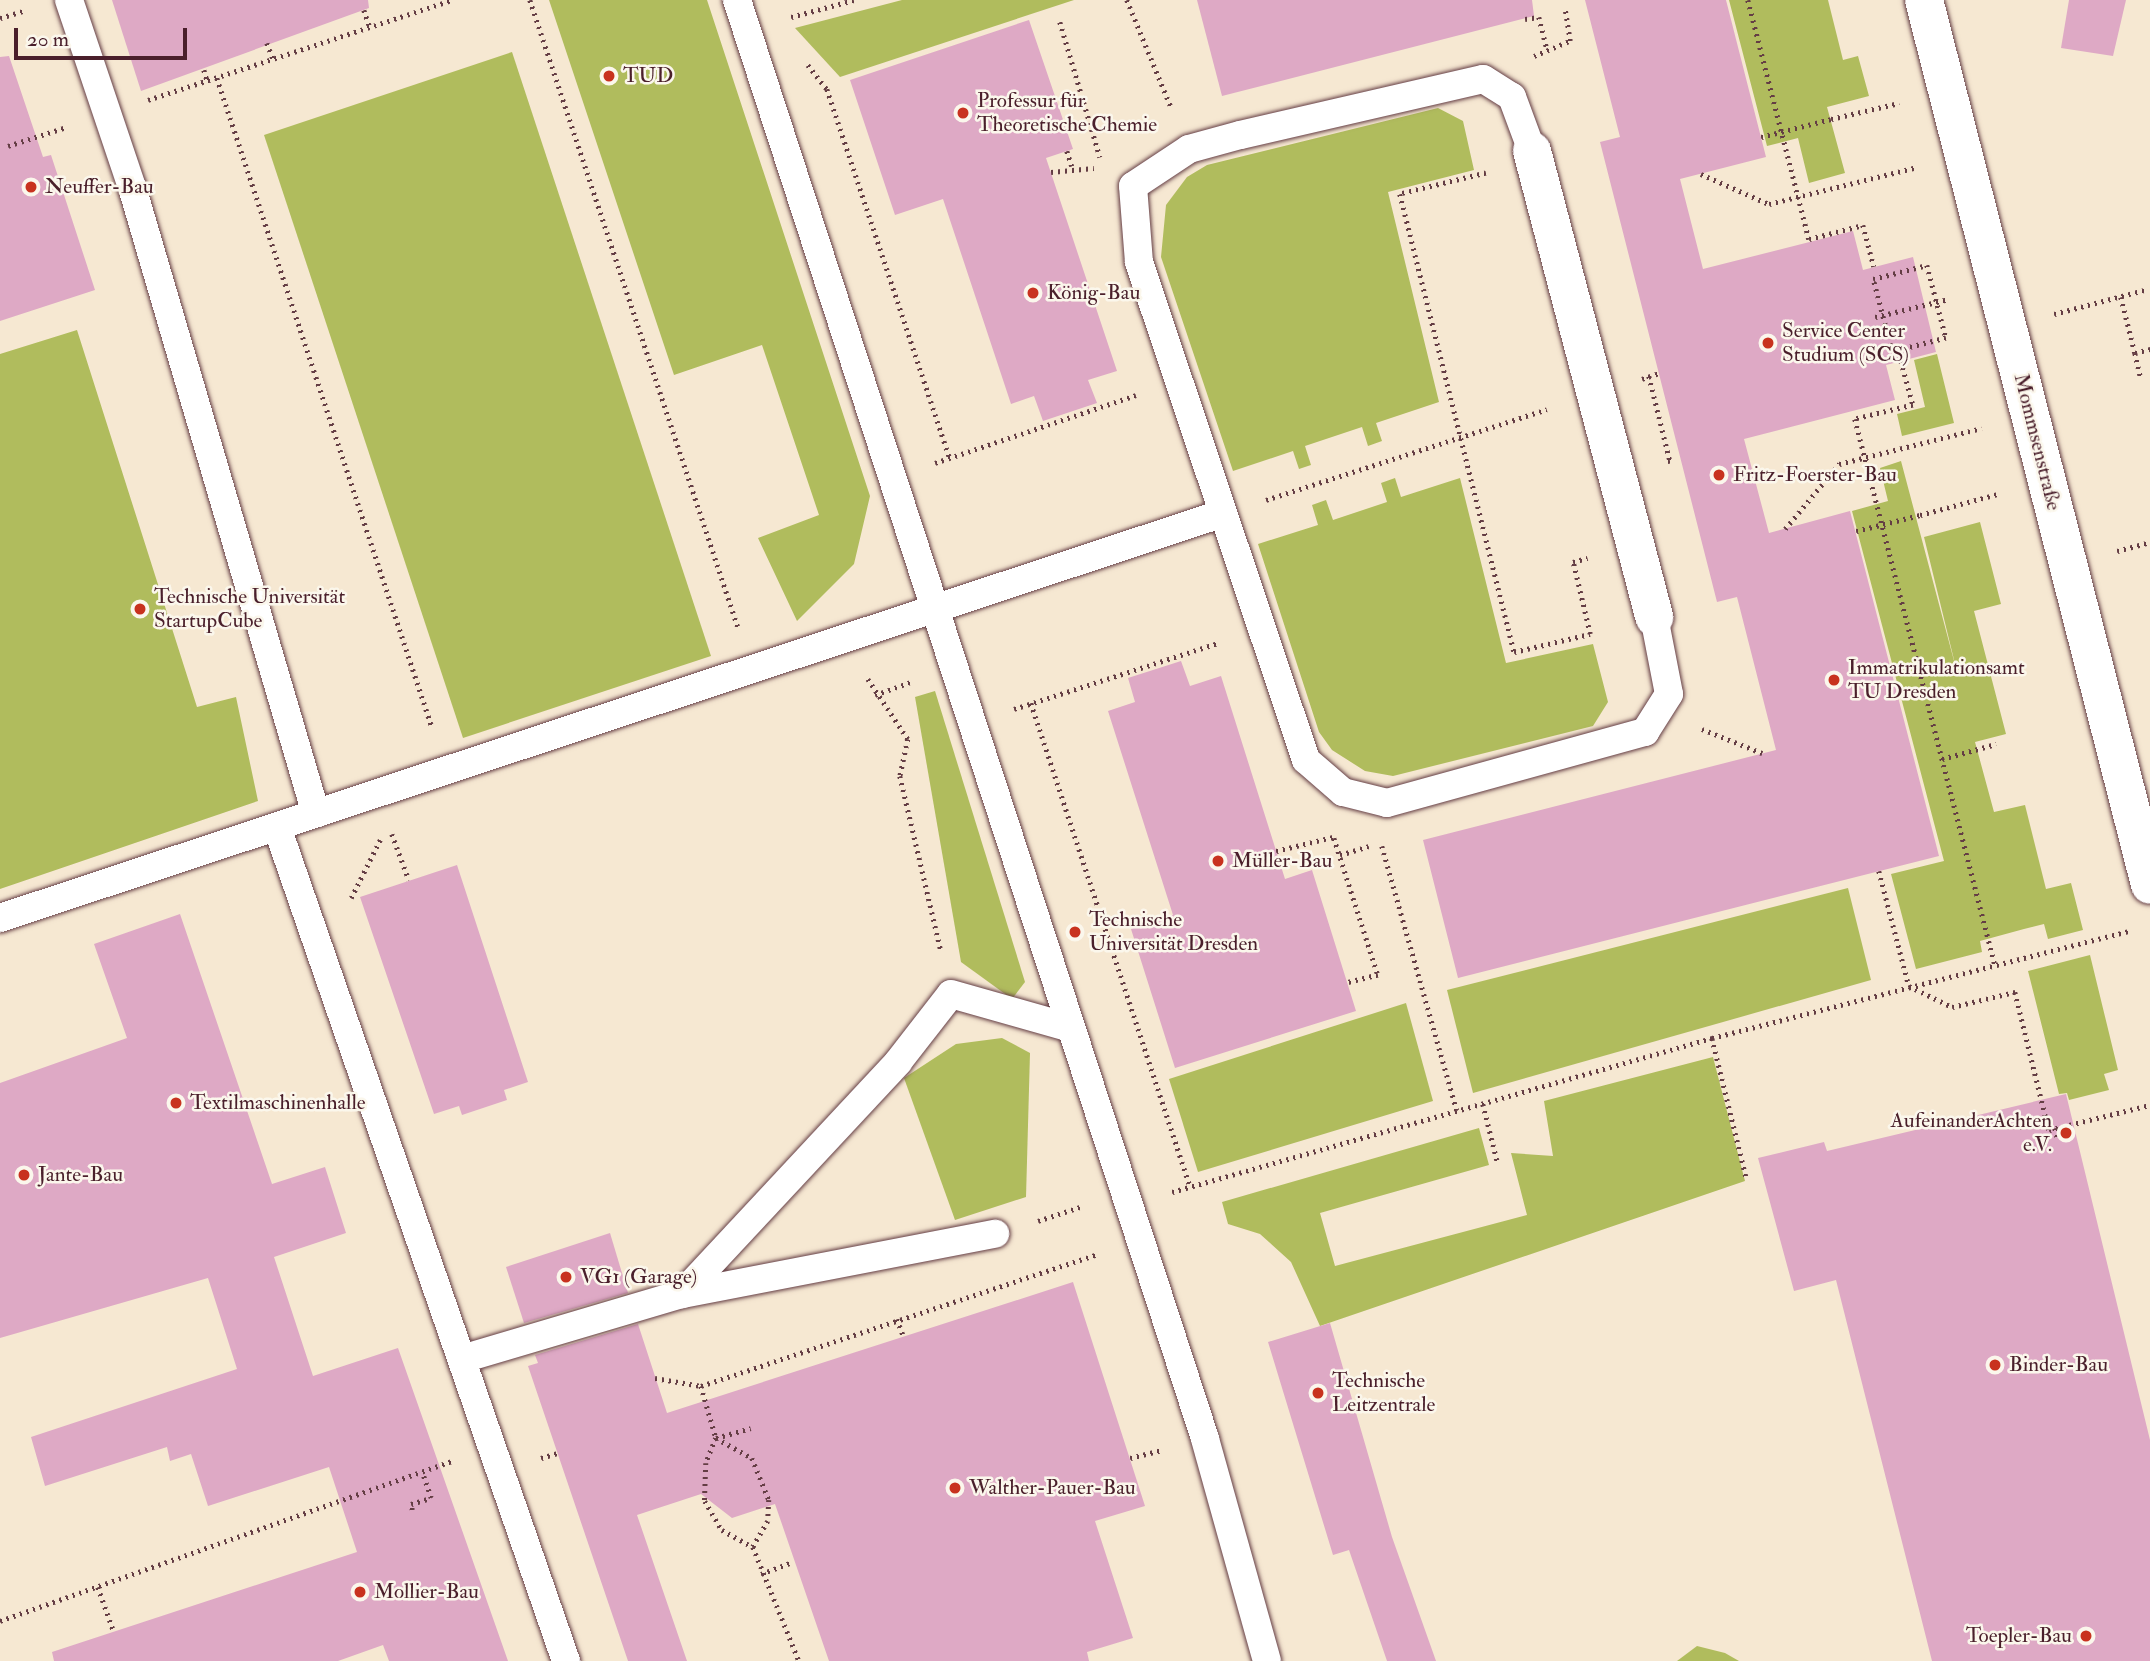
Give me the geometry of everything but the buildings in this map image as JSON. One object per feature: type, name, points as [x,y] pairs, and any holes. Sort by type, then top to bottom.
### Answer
[{"type":"street","name":"Mommsenstraße","points":[[1924,0],[2147,865]]},
{"type":"street","points":[[1532,151],[1654,617]]},
{"type":"lane","points":[[69,0],[107,114],[316,814]]},
{"type":"lane","points":[[737,0],[895,477],[1068,1027],[1171,1334],[1267,1661]]},
{"type":"lane","points":[[1532,151],[1512,97],[1483,79],[1189,149],[1133,186],[1139,261],[1221,514],[1306,760],[1343,792],[1387,803],[1645,732],[1663,713],[1669,694],[1654,617]]},
{"type":"lane","points":[[0,918],[1221,514]]},
{"type":"lane","points":[[278,827],[566,1661]]},
{"type":"lane","points":[[682,1294],[898,1062],[951,994],[1068,1027]]},
{"type":"lane","points":[[462,1359],[682,1294],[995,1234]]},
{"type":"path","points":[[8,146],[453,0]]},
{"type":"path","points":[[530,0],[751,671]]},
{"type":"path","points":[[824,8],[854,0]]},
{"type":"path","points":[[1127,0],[1189,149]]},
{"type":"path","points":[[1748,0],[1809,239],[1864,225],[1874,268]]},
{"type":"path","points":[[1565,9],[1570,41]]},
{"type":"path","points":[[364,10],[370,27]]},
{"type":"path","points":[[1525,19],[1539,17],[1547,48]]},
{"type":"path","points":[[1060,22],[1103,171]]},
{"type":"path","points":[[267,43],[273,59]]},
{"type":"path","points":[[802,58],[827,89],[950,458]]},
{"type":"path","points":[[204,70],[207,80]]},
{"type":"path","points":[[216,78],[447,771]]},
{"type":"path","points":[[1761,137],[1947,91]]},
{"type":"path","points":[[1067,151],[1072,166]]},
{"type":"path","points":[[1051,172],[1087,165]]},
{"type":"path","points":[[1701,174],[1769,204],[1893,173]]},
{"type":"path","points":[[1479,175],[1400,194],[1514,652],[1590,634]]},
{"type":"path","points":[[1927,265],[1946,338],[1892,352],[1882,316],[1873,279],[1927,265]]},
{"type":"path","points":[[2008,326],[2148,289]]},
{"type":"path","points":[[2121,298],[2141,379]]},
{"type":"path","points":[[1875,317],[1928,304]]},
{"type":"path","points":[[2135,353],[2150,349]]},
{"type":"path","points":[[1901,361],[1913,405],[1855,419],[1995,965]]},
{"type":"path","points":[[895,477],[1067,416],[1178,381]]},
{"type":"path","points":[[1221,514],[1538,412]]},
{"type":"path","points":[[1785,529],[1839,464],[1959,434]]},
{"type":"path","points":[[1856,531],[2047,482]]},
{"type":"path","points":[[973,723],[1260,630]]},
{"type":"path","points":[[900,686],[875,695],[901,721],[908,740],[900,776],[951,994]]},
{"type":"path","points":[[1031,704],[1190,1186]]},
{"type":"path","points":[[1663,713],[1762,753]]},
{"type":"path","points":[[1942,759],[1996,744]]},
{"type":"path","points":[[1306,760],[1378,975],[1347,983]]},
{"type":"path","points":[[1367,798],[1457,1111]]},
{"type":"path","points":[[392,833],[409,880]]},
{"type":"path","points":[[1276,851],[1334,837]]},
{"type":"path","points":[[1340,855],[1371,846]]},
{"type":"path","points":[[1879,871],[1909,986],[1952,1007],[2015,992],[2049,1130],[2150,1105]]},
{"type":"path","points":[[1164,1194],[1712,1038],[2138,929]]},
{"type":"path","points":[[1712,1038],[1747,1180]]},
{"type":"path","points":[[1483,1104],[1499,1164]]},
{"type":"path","points":[[2019,1127],[2046,1121]]},
{"type":"path","points":[[2055,1128],[2058,1140]]},
{"type":"path","points":[[656,1378],[701,1385],[1139,1241]]},
{"type":"path","points":[[897,1319],[904,1337]]},
{"type":"path","points":[[701,1385],[716,1438],[706,1463],[705,1501],[722,1530],[753,1547],[761,1574],[799,1661]]},
{"type":"path","points":[[716,1438],[751,1428]]},
{"type":"path","points":[[716,1438],[752,1458],[769,1500],[768,1521],[753,1547]]},
{"type":"path","points":[[0,1621],[492,1447]]},
{"type":"path","points":[[412,1510],[411,1504],[431,1498],[422,1472]]},
{"type":"path","points":[[761,1574],[793,1562]]},
{"type":"path","points":[[98,1587],[114,1632]]},
{"type":"green space","points":[[549,0],[707,0],[870,496],[854,564],[797,621],[758,538],[819,515],[762,345],[674,375]]},
{"type":"green space","points":[[902,0],[1074,0],[840,77],[795,28]]},
{"type":"green space","points":[[1729,0],[1828,0],[1843,60],[1858,56],[1869,96],[1827,107],[1845,173],[1809,183],[1798,138],[1767,146]]},
{"type":"green space","points":[[512,52],[711,656],[463,738],[264,135]]},
{"type":"green space","points":[[1438,108],[1463,121],[1474,170],[1388,192],[1439,402],[1376,423],[1382,441],[1368,446],[1362,427],[1305,446],[1311,465],[1299,469],[1293,451],[1233,471],[1161,257],[1166,205],[1187,177],[1207,165]]},
{"type":"green space","points":[[77,330],[197,707],[236,697],[258,801],[0,889],[0,354]]},
{"type":"green space","points":[[1937,354],[1954,423],[1902,436],[1897,414],[1925,407],[1914,360]]},
{"type":"green space","points":[[1901,461],[1957,672],[1924,537],[1980,522],[2001,604],[1974,611],[2006,734],[1975,742],[1994,812],[2025,805],[2046,889],[2071,883],[2083,930],[2048,939],[2044,924],[1980,941],[1982,952],[1916,969],[1891,874],[1944,861],[1852,511],[1888,501],[1880,468]]},
{"type":"green space","points":[[1395,478],[1401,497],[1460,478],[1506,663],[1593,644],[1608,702],[1593,726],[1393,776],[1365,771],[1332,750],[1319,732],[1258,544],[1318,525],[1312,505],[1326,500],[1333,520],[1387,502],[1381,483]]},
{"type":"green space","points":[[935,691],[1025,982],[1012,999],[961,962],[915,697]]},
{"type":"green space","points":[[1848,888],[1871,980],[1473,1093],[1447,990]]},
{"type":"green space","points":[[2090,955],[2118,1070],[2104,1074],[2109,1090],[2069,1100],[2067,1093],[2059,1094],[2028,971]]},
{"type":"green space","points":[[1406,1003],[1433,1101],[1198,1172],[1169,1079]]},
{"type":"green space","points":[[1002,1038],[1030,1053],[1026,1197],[955,1220],[904,1078],[956,1044]]},
{"type":"green space","points":[[1713,1057],[1745,1181],[1320,1326],[1291,1262],[1260,1234],[1228,1224],[1222,1202],[1479,1128],[1489,1165],[1320,1213],[1335,1266],[1527,1215],[1511,1153],[1553,1156],[1544,1101]]},
{"type":"green space","points":[[1697,1646],[1725,1653],[1739,1661],[1677,1661]]},
{"type":"place","name":"TUD","points":[[609,76]]},
{"type":"place","name":"Professur für Theoretische Chemie","points":[[963,113]]},
{"type":"place","name":"Neuffer-Bau","points":[[31,187]]},
{"type":"place","name":"König-Bau","points":[[1033,293]]},
{"type":"place","name":"Service Center Studium (SCS)","points":[[1768,343]]},
{"type":"place","name":"Fritz-Foerster-Bau","points":[[1719,475]]},
{"type":"place","name":"Technische Universität StartupCube","points":[[140,609]]},
{"type":"place","name":"Immatrikulationsamt TU Dresden","points":[[1834,680]]},
{"type":"place","name":"Müller-Bau","points":[[1218,861]]},
{"type":"place","name":"Technische Universität Dresden","points":[[1075,932]]},
{"type":"place","name":"Textilmaschinenhalle","points":[[176,1103]]},
{"type":"place","name":"AufeinanderAchten e.V.","points":[[2066,1133]]},
{"type":"place","name":"Jante-Bau","points":[[24,1175]]},
{"type":"place","name":"VG1 (Garage)","points":[[566,1277]]},
{"type":"place","name":"Binder-Bau","points":[[1995,1365]]},
{"type":"place","name":"Technische Leitzentrale","points":[[1318,1393]]},
{"type":"place","name":"Walther-Pauer-Bau","points":[[955,1488]]},
{"type":"place","name":"Mollier-Bau","points":[[360,1592]]},
{"type":"place","name":"Toepler-Bau","points":[[2086,1636]]}]
